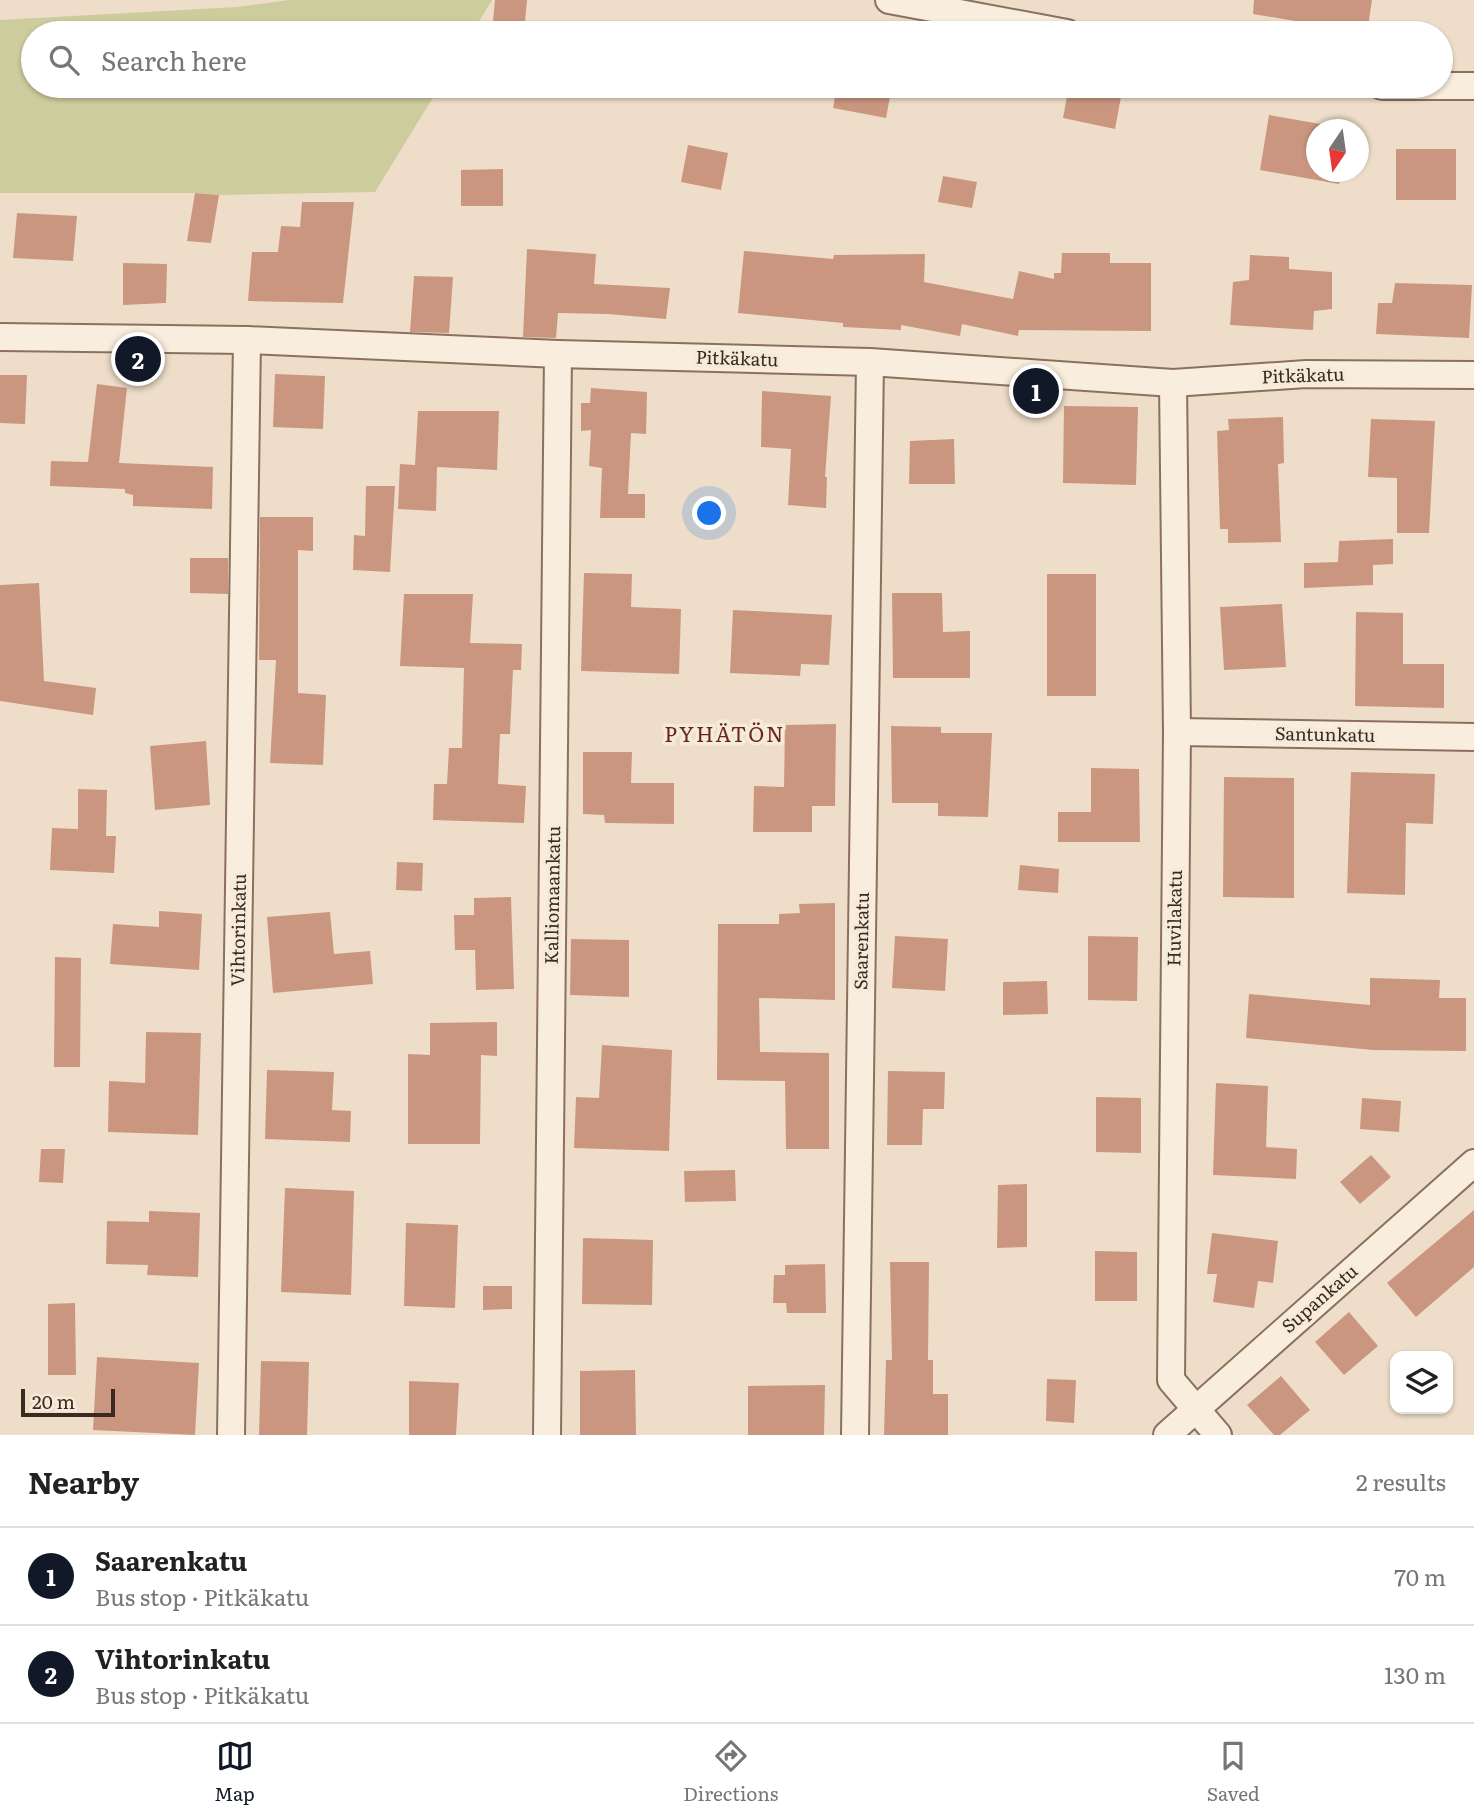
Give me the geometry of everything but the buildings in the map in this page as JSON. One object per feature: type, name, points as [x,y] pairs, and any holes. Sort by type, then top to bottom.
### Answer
[{"type":"street","points":[[889,0],[1002,21]]},
{"type":"street","points":[[1453,86],[1474,86]]},
{"type":"street","name":"Pitkäkatu","points":[[0,337],[247,340],[558,354],[870,362],[1173,383],[1306,374],[1474,375]]},
{"type":"street","name":"Vihtorinkatu","points":[[231,1435],[247,340]]},
{"type":"street","name":"Kalliomaankatu","points":[[548,1435],[558,354]]},
{"type":"street","name":"Saarenkatu","points":[[855,1435],[870,362]]},
{"type":"street","name":"Huvilakatu","points":[[1173,383],[1177,732],[1171,1380],[1218,1435]]},
{"type":"street","name":"Santunkatu","points":[[1177,732],[1474,737]]},
{"type":"street","name":"Supankatu","points":[[1167,1435],[1474,1163]]},
{"type":"green space","points":[[289,0],[492,0],[479,21],[21,21],[21,98],[433,98],[375,192],[219,195],[0,193],[0,20],[237,7]]},
{"type":"place","name":"Vihtorinkatu","points":[[138,359]]},
{"type":"place","name":"Saarenkatu","points":[[1036,391]]},
{"type":"district","name":"PYHÄTÖN","points":[[725,735]]}]
